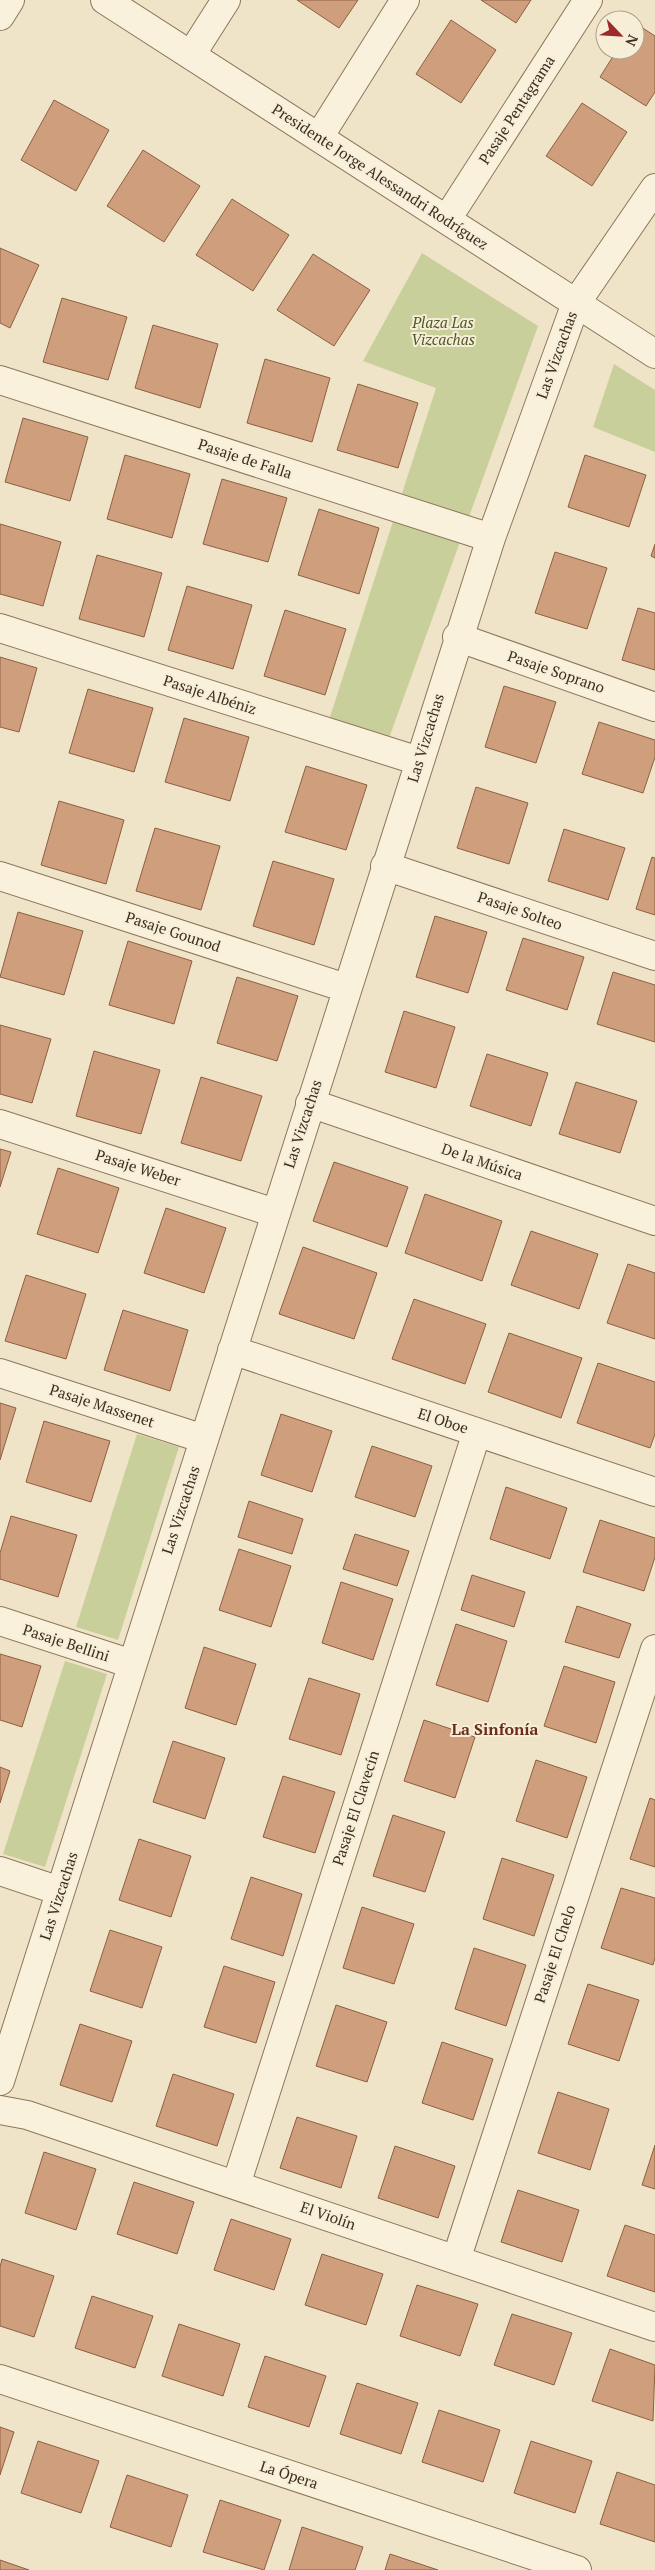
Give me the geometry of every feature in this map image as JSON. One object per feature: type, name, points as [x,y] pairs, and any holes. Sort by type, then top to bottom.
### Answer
[{"type":"street","points":[[0,16],[10,0]]},
{"type":"street","name":"Presidente Jorge Alessandri Rodríguez","points":[[105,0],[655,354]]},
{"type":"street","points":[[191,55],[226,0]]},
{"type":"street","points":[[318,137],[406,0]]},
{"type":"street","name":"Pasaje Pentagrama","points":[[447,219],[588,0]]},
{"type":"street","name":"Las Vizcachas","points":[[0,2081],[490,538],[576,303],[655,188]]},
{"type":"street","name":"Pasaje de Falla","points":[[0,380],[490,538]]},
{"type":"street","name":"Pasaje Albéniz","points":[[0,628],[420,761]]},
{"type":"street","name":"Pasaje Soprano","points":[[458,637],[655,707]]},
{"type":"street","name":"Pasaje Solteo","points":[[385,866],[655,956]]},
{"type":"street","name":"Pasaje Gounod","points":[[0,876],[346,988]]},
{"type":"street","name":"De la Música","points":[[310,1104],[655,1221]]},
{"type":"street","name":"Pasaje Weber","points":[[0,1124],[275,1213]]},
{"type":"street","name":"El Oboe","points":[[232,1350],[655,1492]]},
{"type":"street","name":"Pasaje Massenet","points":[[0,1373],[204,1439]]},
{"type":"street","name":"Pasaje El Clavecín","points":[[236,2185],[477,1432]]},
{"type":"street","name":"Pasaje Bellini","points":[[0,1621],[132,1664]]},
{"type":"street","name":"Pasaje El Chelo","points":[[456,2260],[655,1648]]},
{"type":"street","points":[[0,1871],[60,1891]]},
{"type":"street","name":"El Violín","points":[[0,2110],[27,2115],[655,2326]]},
{"type":"street","name":"La Ópera","points":[[0,2380],[577,2570]]},
{"type":"green space","name":"Plaza Las Vizcachas","points":[[422,253],[538,326],[388,741],[329,720],[436,388],[363,361]]},
{"type":"green space","points":[[614,364],[655,390],[655,452],[593,427]]},
{"type":"green space","points":[[137,1434],[179,1447],[118,1640],[76,1627]]},
{"type":"green space","points":[[65,1661],[107,1674],[45,1867],[3,1854]]},
{"type":"building","points":[[297,0],[358,0],[339,28]]},
{"type":"building","points":[[481,0],[531,0],[516,23]]},
{"type":"building","points":[[451,20],[496,50],[461,103],[416,74]]},
{"type":"building","points":[[645,30],[655,36],[655,92],[646,106],[600,77],[611,60],[645,60]]},
{"type":"building","points":[[54,100],[109,130],[76,191],[21,160]]},
{"type":"building","points":[[582,103],[627,132],[592,186],[546,156]]},
{"type":"building","points":[[143,150],[200,186],[164,242],[107,206]]},
{"type":"building","points":[[232,199],[289,235],[253,291],[196,255]]},
{"type":"building","points":[[0,248],[39,265],[10,328],[0,323]]},
{"type":"building","points":[[313,254],[370,290],[334,346],[277,310]]},
{"type":"building","points":[[62,298],[127,317],[108,380],[43,362]]},
{"type":"building","points":[[153,325],[218,344],[200,408],[135,388]]},
{"type":"building","points":[[265,359],[330,378],[312,442],[247,423]]},
{"type":"building","points":[[358,384],[418,403],[398,468],[337,450]]},
{"type":"building","points":[[23,418],[88,437],[70,501],[5,482]]},
{"type":"building","points":[[125,455],[190,474],[172,538],[107,519]]},
{"type":"building","points":[[585,455],[646,475],[629,527],[568,507]]},
{"type":"building","points":[[222,479],[287,498],[268,562],[203,544]]},
{"type":"building","points":[[319,509],[379,528],[359,594],[298,575]]},
{"type":"building","points":[[0,524],[61,542],[43,606],[0,594]]},
{"type":"building","points":[[655,544],[655,558],[651,556]]},
{"type":"building","points":[[555,552],[607,568],[587,629],[535,613]]},
{"type":"building","points":[[97,555],[162,573],[144,637],[79,619]]},
{"type":"building","points":[[187,586],[252,605],[233,669],[168,650]]},
{"type":"building","points":[[638,608],[655,613],[655,670],[622,660]]},
{"type":"building","points":[[285,610],[346,629],[325,695],[264,676]]},
{"type":"building","points":[[0,657],[37,668],[19,732],[0,727]]},
{"type":"building","points":[[504,686],[556,702],[536,763],[485,747]]},
{"type":"building","points":[[88,689],[153,708],[134,772],[69,753]]},
{"type":"building","points":[[184,718],[249,737],[230,801],[165,782]]},
{"type":"building","points":[[599,722],[655,740],[655,757],[643,793],[582,774]]},
{"type":"building","points":[[306,766],[367,785],[346,850],[285,832]]},
{"type":"building","points":[[476,787],[528,803],[509,864],[457,848]]},
{"type":"building","points":[[59,801],[124,820],[106,884],[41,865]]},
{"type":"building","points":[[155,828],[220,846],[201,910],[136,891]]},
{"type":"building","points":[[564,829],[625,848],[608,900],[548,881]]},
{"type":"building","points":[[652,857],[655,858],[655,915],[636,909]]},
{"type":"building","points":[[273,861],[334,879],[314,945],[253,926]]},
{"type":"building","points":[[18,912],[83,931],[64,995],[0,977]]},
{"type":"building","points":[[435,916],[487,932],[468,993],[416,977]]},
{"type":"building","points":[[523,938],[584,957],[567,1010],[506,990]]},
{"type":"building","points":[[128,941],[192,961],[174,1024],[109,1005]]},
{"type":"building","points":[[613,972],[655,985],[655,1042],[597,1024]]},
{"type":"building","points":[[237,977],[298,996],[277,1061],[217,1043]]},
{"type":"building","points":[[404,1011],[455,1027],[436,1088],[385,1072]]},
{"type":"building","points":[[0,1025],[51,1039],[32,1103],[0,1094]]},
{"type":"building","points":[[94,1051],[160,1070],[141,1134],[76,1116]]},
{"type":"building","points":[[487,1054],[548,1073],[531,1126],[470,1106]]},
{"type":"building","points":[[201,1077],[262,1096],[241,1161],[181,1143]]},
{"type":"building","points":[[576,1082],[637,1101],[620,1153],[559,1134]]},
{"type":"building","points":[[0,1149],[11,1152],[0,1187]]},
{"type":"building","points":[[334,1162],[408,1187],[387,1247],[313,1221]]},
{"type":"building","points":[[58,1168],[119,1188],[98,1253],[37,1234]]},
{"type":"building","points":[[425,1194],[502,1221],[482,1281],[405,1253]]},
{"type":"building","points":[[166,1208],[226,1228],[204,1293],[144,1273]]},
{"type":"building","points":[[531,1231],[598,1254],[579,1309],[511,1285]]},
{"type":"building","points":[[303,1247],[377,1273],[354,1339],[279,1314]]},
{"type":"building","points":[[628,1264],[655,1273],[655,1339],[607,1323]]},
{"type":"building","points":[[26,1275],[86,1294],[66,1359],[5,1341]]},
{"type":"building","points":[[414,1299],[486,1324],[465,1384],[392,1359]]},
{"type":"building","points":[[123,1310],[188,1330],[170,1391],[104,1370]]},
{"type":"building","points":[[509,1333],[582,1358],[561,1418],[488,1392]]},
{"type":"building","points":[[598,1363],[655,1382],[655,1434],[650,1448],[577,1423]]},
{"type":"building","points":[[0,1403],[16,1408],[0,1460]]},
{"type":"building","points":[[281,1414],[332,1431],[312,1492],[261,1475]]},
{"type":"building","points":[[44,1421],[110,1441],[91,1502],[26,1482]]},
{"type":"building","points":[[372,1446],[432,1466],[415,1517],[355,1497]]},
{"type":"building","points":[[506,1487],[567,1508],[550,1559],[490,1539]]},
{"type":"building","points":[[249,1501],[303,1519],[292,1554],[238,1537]]},
{"type":"building","points":[[11,1516],[77,1535],[58,1597],[0,1579],[0,1553]]},
{"type":"building","points":[[600,1520],[655,1538],[655,1557],[644,1591],[583,1572]]},
{"type":"building","points":[[355,1534],[409,1551],[397,1586],[343,1569]]},
{"type":"building","points":[[239,1549],[291,1566],[271,1627],[219,1610]]},
{"type":"building","points":[[472,1575],[525,1592],[514,1627],[461,1610]]},
{"type":"building","points":[[341,1582],[393,1599],[373,1660],[322,1643]]},
{"type":"building","points":[[577,1606],[631,1624],[619,1658],[565,1642]]},
{"type":"building","points":[[456,1624],[507,1641],[488,1702],[436,1685]]},
{"type":"building","points":[[204,1647],[256,1664],[236,1725],[185,1708]]},
{"type":"building","points":[[0,1654],[41,1666],[22,1727],[0,1720]]},
{"type":"building","points":[[564,1666],[615,1682],[596,1743],[544,1726]]},
{"type":"building","points":[[309,1678],[360,1694],[341,1755],[289,1739]]},
{"type":"building","points":[[424,1720],[475,1737],[455,1798],[404,1781]]},
{"type":"building","points":[[173,1741],[225,1758],[205,1819],[153,1802]]},
{"type":"building","points":[[536,1760],[587,1777],[567,1838],[516,1821]]},
{"type":"building","points":[[0,1767],[10,1771],[0,1803]]},
{"type":"building","points":[[283,1776],[335,1792],[315,1853],[263,1837]]},
{"type":"building","points":[[650,1798],[655,1800],[655,1867],[630,1859]]},
{"type":"building","points":[[393,1815],[445,1832],[425,1892],[373,1876]]},
{"type":"building","points":[[139,1839],[191,1856],[171,1917],[119,1900]]},
{"type":"building","points":[[502,1858],[554,1875],[534,1936],[483,1919]]},
{"type":"building","points":[[251,1877],[302,1894],[283,1956],[231,1939]]},
{"type":"building","points":[[621,1888],[655,1898],[655,1958],[653,1965],[601,1948]]},
{"type":"building","points":[[362,1907],[414,1924],[394,1984],[343,1968]]},
{"type":"building","points":[[110,1930],[162,1947],[142,2008],[90,1991]]},
{"type":"building","points":[[474,1948],[526,1965],[506,2026],[455,2009]]},
{"type":"building","points":[[224,1966],[275,1982],[256,2043],[204,2027]]},
{"type":"building","points":[[588,1984],[639,2000],[619,2061],[568,2044]]},
{"type":"building","points":[[336,2005],[387,2022],[367,2082],[316,2066]]},
{"type":"building","points":[[80,2024],[132,2041],[112,2102],[60,2085]]},
{"type":"building","points":[[442,2042],[493,2059],[473,2120],[422,2103]]},
{"type":"building","points":[[173,2074],[234,2094],[217,2146],[156,2126]]},
{"type":"building","points":[[558,2092],[609,2109],[590,2170],[538,2153]]},
{"type":"building","points":[[297,2117],[357,2136],[341,2188],[280,2168]]},
{"type":"building","points":[[655,2145],[655,2189],[642,2185]]},
{"type":"building","points":[[395,2146],[455,2166],[438,2218],[378,2198]]},
{"type":"building","points":[[44,2152],[96,2169],[76,2230],[25,2213]]},
{"type":"building","points":[[134,2182],[194,2202],[177,2254],[117,2234]]},
{"type":"building","points":[[518,2190],[579,2210],[562,2262],[501,2242]]},
{"type":"building","points":[[231,2219],[291,2239],[274,2290],[214,2270]]},
{"type":"building","points":[[625,2225],[655,2235],[655,2292],[607,2276]]},
{"type":"building","points":[[322,2254],[383,2274],[366,2325],[305,2305]]},
{"type":"building","points":[[2,2259],[54,2276],[34,2337],[0,2326],[0,2267]]},
{"type":"building","points":[[417,2285],[478,2304],[460,2356],[400,2336]]},
{"type":"building","points":[[92,2296],[153,2316],[135,2368],[75,2348]]},
{"type":"building","points":[[512,2314],[572,2333],[554,2385],[494,2365]]},
{"type":"building","points":[[179,2324],[240,2344],[223,2396],[162,2376]]},
{"type":"building","points":[[610,2349],[655,2365],[653,2421],[592,2401]]},
{"type":"building","points":[[265,2356],[326,2376],[309,2427],[248,2407]]},
{"type":"building","points":[[357,2383],[418,2403],[401,2454],[340,2434]]},
{"type":"building","points":[[439,2410],[500,2430],[483,2482],[422,2462]]},
{"type":"building","points":[[0,2427],[14,2432],[0,2475]]},
{"type":"building","points":[[38,2441],[99,2461],[81,2513],[21,2493]]},
{"type":"building","points":[[531,2441],[592,2461],[575,2513],[514,2493]]},
{"type":"building","points":[[617,2472],[655,2485],[655,2542],[600,2524]]},
{"type":"building","points":[[127,2475],[188,2495],[171,2547],[110,2527]]},
{"type":"building","points":[[220,2500],[281,2520],[264,2570],[203,2552]]},
{"type":"building","points":[[302,2527],[363,2547],[355,2570],[289,2570]]},
{"type":"building","points":[[390,2554],[438,2570],[385,2570]]},
{"type":"building","points":[[0,2560],[29,2570],[0,2570]]},
{"type":"district","name":"La Sinfonía","points":[[495,1729]]}]
